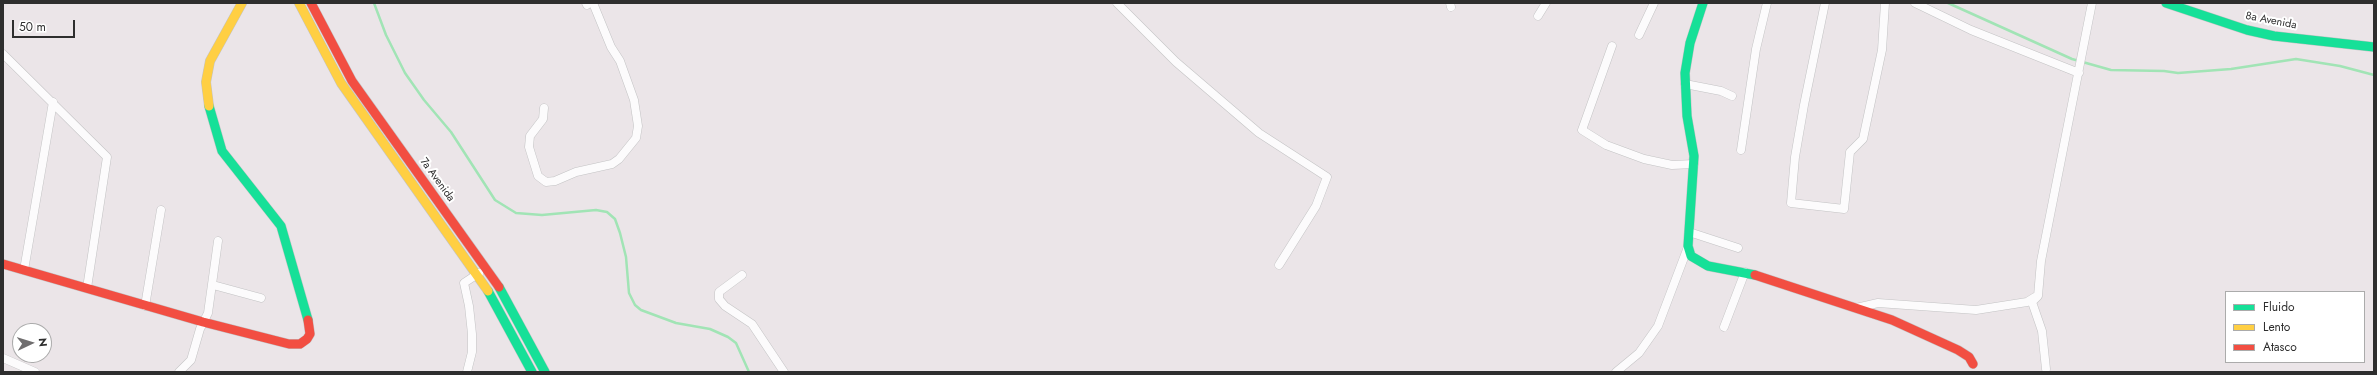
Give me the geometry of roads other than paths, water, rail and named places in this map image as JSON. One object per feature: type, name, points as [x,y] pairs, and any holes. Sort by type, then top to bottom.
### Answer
[{"type":"street","points":[[3,264],[203,322],[289,344],[300,344],[310,334],[309,324],[281,226],[222,151],[208,108],[206,82],[210,60],[242,3]]},
{"type":"street","name":"7a Avenida","points":[[300,3],[332,68],[350,97],[477,274],[532,372]]},
{"type":"street","name":"7a Avenida","points":[[311,3],[352,81],[486,268],[504,296],[545,372]]},
{"type":"street","points":[[1117,3],[1176,62],[1259,133],[1327,177],[1313,211],[1279,265]]},
{"type":"street","points":[[1538,16],[1546,3]]},
{"type":"street","points":[[1639,35],[1645,26],[1654,3]]},
{"type":"street","points":[[1703,3],[1687,57],[1685,84],[1687,116],[1694,164],[1688,246],[1690,256],[1700,263],[1712,268],[1746,272],[1892,320],[1958,350],[1969,357],[1973,364]]},
{"type":"street","points":[[1741,150],[1756,49],[1767,3]]},
{"type":"street","points":[[1825,3],[1795,157],[1791,203],[1844,209],[1850,152],[1863,139],[1882,50],[1885,3]]},
{"type":"street","points":[[1915,3],[1971,30],[2079,70]]},
{"type":"street","points":[[2046,369],[2043,336],[2032,302],[2038,296],[2042,261],[2092,3]]},
{"type":"street","name":"8a Avenida","points":[[2166,3],[2209,14],[2274,36],[2374,47]]},
{"type":"street","points":[[544,108],[543,119],[530,136],[529,147],[538,176],[546,182],[555,181],[576,172],[612,164],[619,159],[636,138],[638,126],[634,100],[620,61],[611,47],[589,4]]},
{"type":"street","points":[[1612,46],[1582,130],[1606,145],[1644,159],[1672,165],[1694,164]]},
{"type":"street","points":[[3,54],[107,157],[86,288]]},
{"type":"street","points":[[1685,84],[1721,91],[1732,96]]},
{"type":"street","points":[[24,270],[53,102]]},
{"type":"street","points":[[146,306],[161,210]]},
{"type":"street","points":[[1689,232],[1738,248]]},
{"type":"street","points":[[179,372],[191,360],[203,322],[208,313],[218,241]]},
{"type":"street","points":[[1612,372],[1619,370],[1639,353],[1658,326],[1688,246]]},
{"type":"street","points":[[467,372],[472,352],[472,334],[469,306],[464,283],[486,268]]},
{"type":"street","points":[[1724,327],[1746,272]]},
{"type":"street","points":[[742,275],[718,292],[719,299],[724,306],[752,324],[784,372]]},
{"type":"street","points":[[213,285],[261,298]]},
{"type":"street","points":[[1856,308],[1878,303],[1976,310],[2027,302],[2038,296]]},
{"type":"street","points":[[3,358],[35,372]]},
{"type":"waterway","points":[[374,3],[386,35],[405,73],[424,100],[451,132],[495,200],[516,213],[542,215],[596,210],[607,212],[615,219],[620,233],[626,257],[629,293],[635,305],[641,310],[676,323],[710,329],[728,337],[736,343],[749,372]]},
{"type":"waterway","points":[[1948,3],[2072,59],[2111,70],[2164,71],[2178,73],[2231,69],[2296,59],[2340,66],[2374,75]]}]
